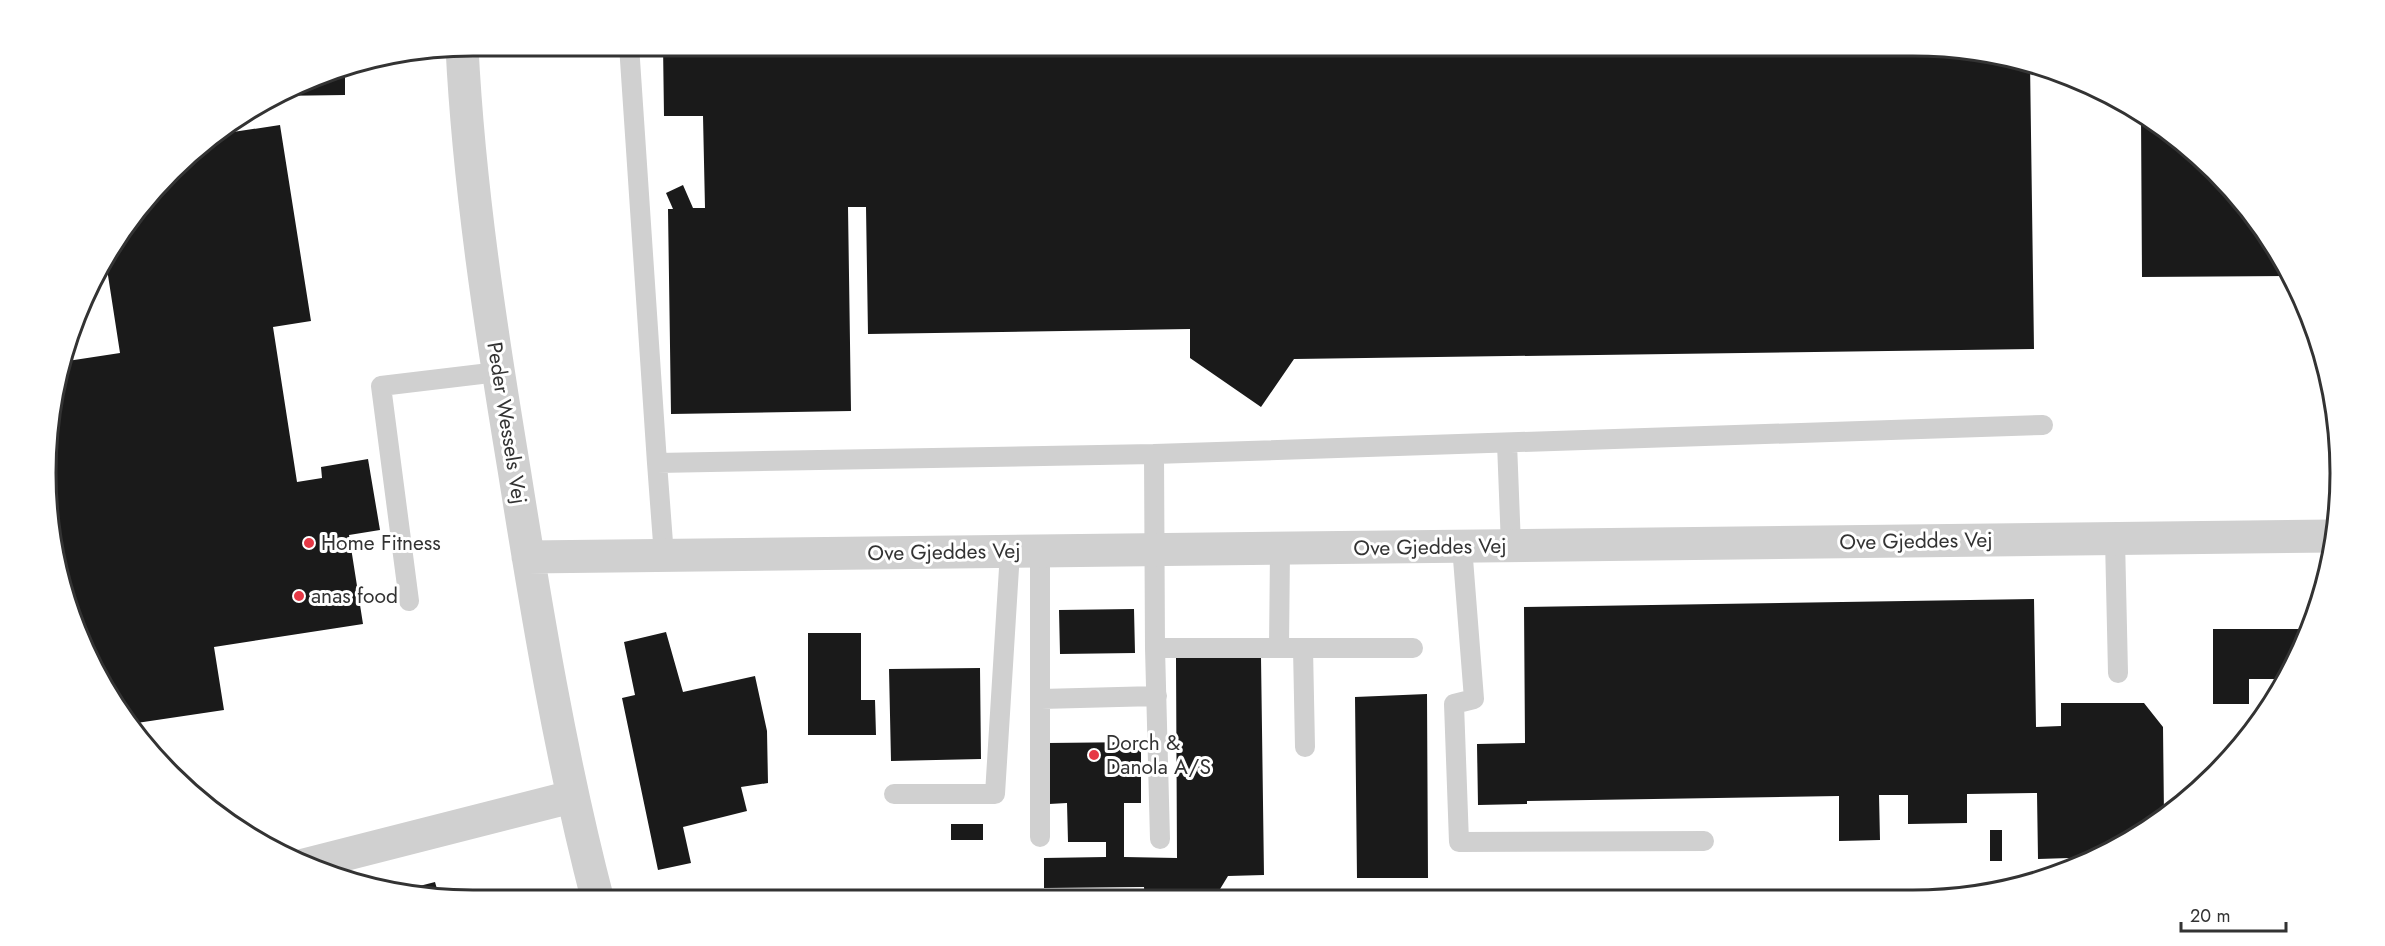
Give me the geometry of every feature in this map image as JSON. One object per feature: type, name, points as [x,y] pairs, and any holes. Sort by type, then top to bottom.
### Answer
[{"type":"street","name":"Peder Wessels Vej","points":[[462,55],[465,112],[498,372],[571,797],[595,891]]},
{"type":"street","name":"Ove Gjeddes Vej","points":[[528,557],[2324,536]]},
{"type":"street","points":[[319,861],[571,797]]},
{"type":"lane","points":[[630,55],[664,556]]},
{"type":"lane","points":[[409,601],[381,386],[498,372]]},
{"type":"lane","points":[[657,463],[1155,454],[2043,425]]},
{"type":"lane","points":[[1507,442],[1511,546]]},
{"type":"lane","points":[[1155,454],[1155,648],[1160,839]]},
{"type":"lane","points":[[2115,539],[2118,673]]},
{"type":"lane","points":[[1462,546],[1474,699],[1454,704],[1459,842],[1704,841]]},
{"type":"lane","points":[[1279,648],[1280,549]]},
{"type":"lane","points":[[1025,552],[1041,699],[1041,837]]},
{"type":"lane","points":[[894,794],[995,794],[1025,552]]},
{"type":"lane","points":[[1155,648],[1413,648]]},
{"type":"lane","points":[[1302,648],[1305,747]]},
{"type":"lane","points":[[1041,699],[1157,696]]},
{"type":"building","points":[[663,55],[1912,55],[1966,59],[2030,73],[2034,349],[1294,359],[1261,407],[1190,358],[1190,329],[868,334],[866,207],[848,207],[851,411],[671,414],[668,209],[673,209],[666,193],[683,185],[693,208],[705,208],[703,116],[664,116]]},
{"type":"building","points":[[345,76],[345,95],[295,96]]},
{"type":"building","points":[[2141,124],[2187,159],[2226,198],[2259,241],[2280,276],[2142,277]]},
{"type":"building","points":[[280,125],[311,321],[273,327],[297,482],[322,478],[321,467],[368,459],[380,530],[349,535],[363,624],[214,647],[224,710],[139,723],[111,682],[99,658],[87,633],[70,581],[56,500],[56,446],[59,419],[71,360],[120,353],[107,271],[111,264],[159,198],[198,159],[233,132]]},
{"type":"building","points":[[2034,599],[2036,727],[2061,726],[2061,703],[2144,703],[2163,727],[2164,806],[2121,835],[2074,858],[2038,859],[2037,793],[1967,794],[1967,823],[1908,824],[1908,795],[1879,795],[1880,840],[1839,841],[1839,796],[1527,801],[1527,804],[1478,805],[1477,744],[1525,743],[1524,607]]},
{"type":"building","points":[[1134,609],[1135,653],[1060,654],[1059,610]]},
{"type":"building","points":[[2213,629],[2299,629],[2276,679],[2249,679],[2249,704],[2213,704]]},
{"type":"building","points":[[666,632],[683,692],[755,676],[767,731],[768,783],[741,787],[747,811],[683,827],[691,863],[658,870],[622,698],[635,695],[624,642]]},
{"type":"building","points":[[808,633],[861,633],[861,700],[875,700],[876,735],[808,735]]},
{"type":"building","points":[[1261,657],[1264,875],[1228,876],[1219,891],[1144,891],[1144,887],[1044,888],[1044,858],[1106,857],[1106,842],[1068,842],[1067,803],[1049,804],[1048,743],[1141,742],[1141,803],[1124,803],[1124,857],[1177,858],[1176,658]]},
{"type":"building","points":[[980,668],[981,759],[891,761],[889,669]]},
{"type":"building","points":[[1427,694],[1428,878],[1357,878],[1355,697]]},
{"type":"building","points":[[951,824],[983,824],[983,840],[951,840]]},
{"type":"building","points":[[1990,830],[2002,830],[2002,861],[1990,861]]},
{"type":"building","points":[[435,882],[437,889],[419,887],[417,887]]},
{"type":"place","name":"Home Fitness","points":[[309,543]]},
{"type":"place","name":"anas food","points":[[299,596]]},
{"type":"place","name":"Dorch & Danola A/S","points":[[1094,755]]}]
